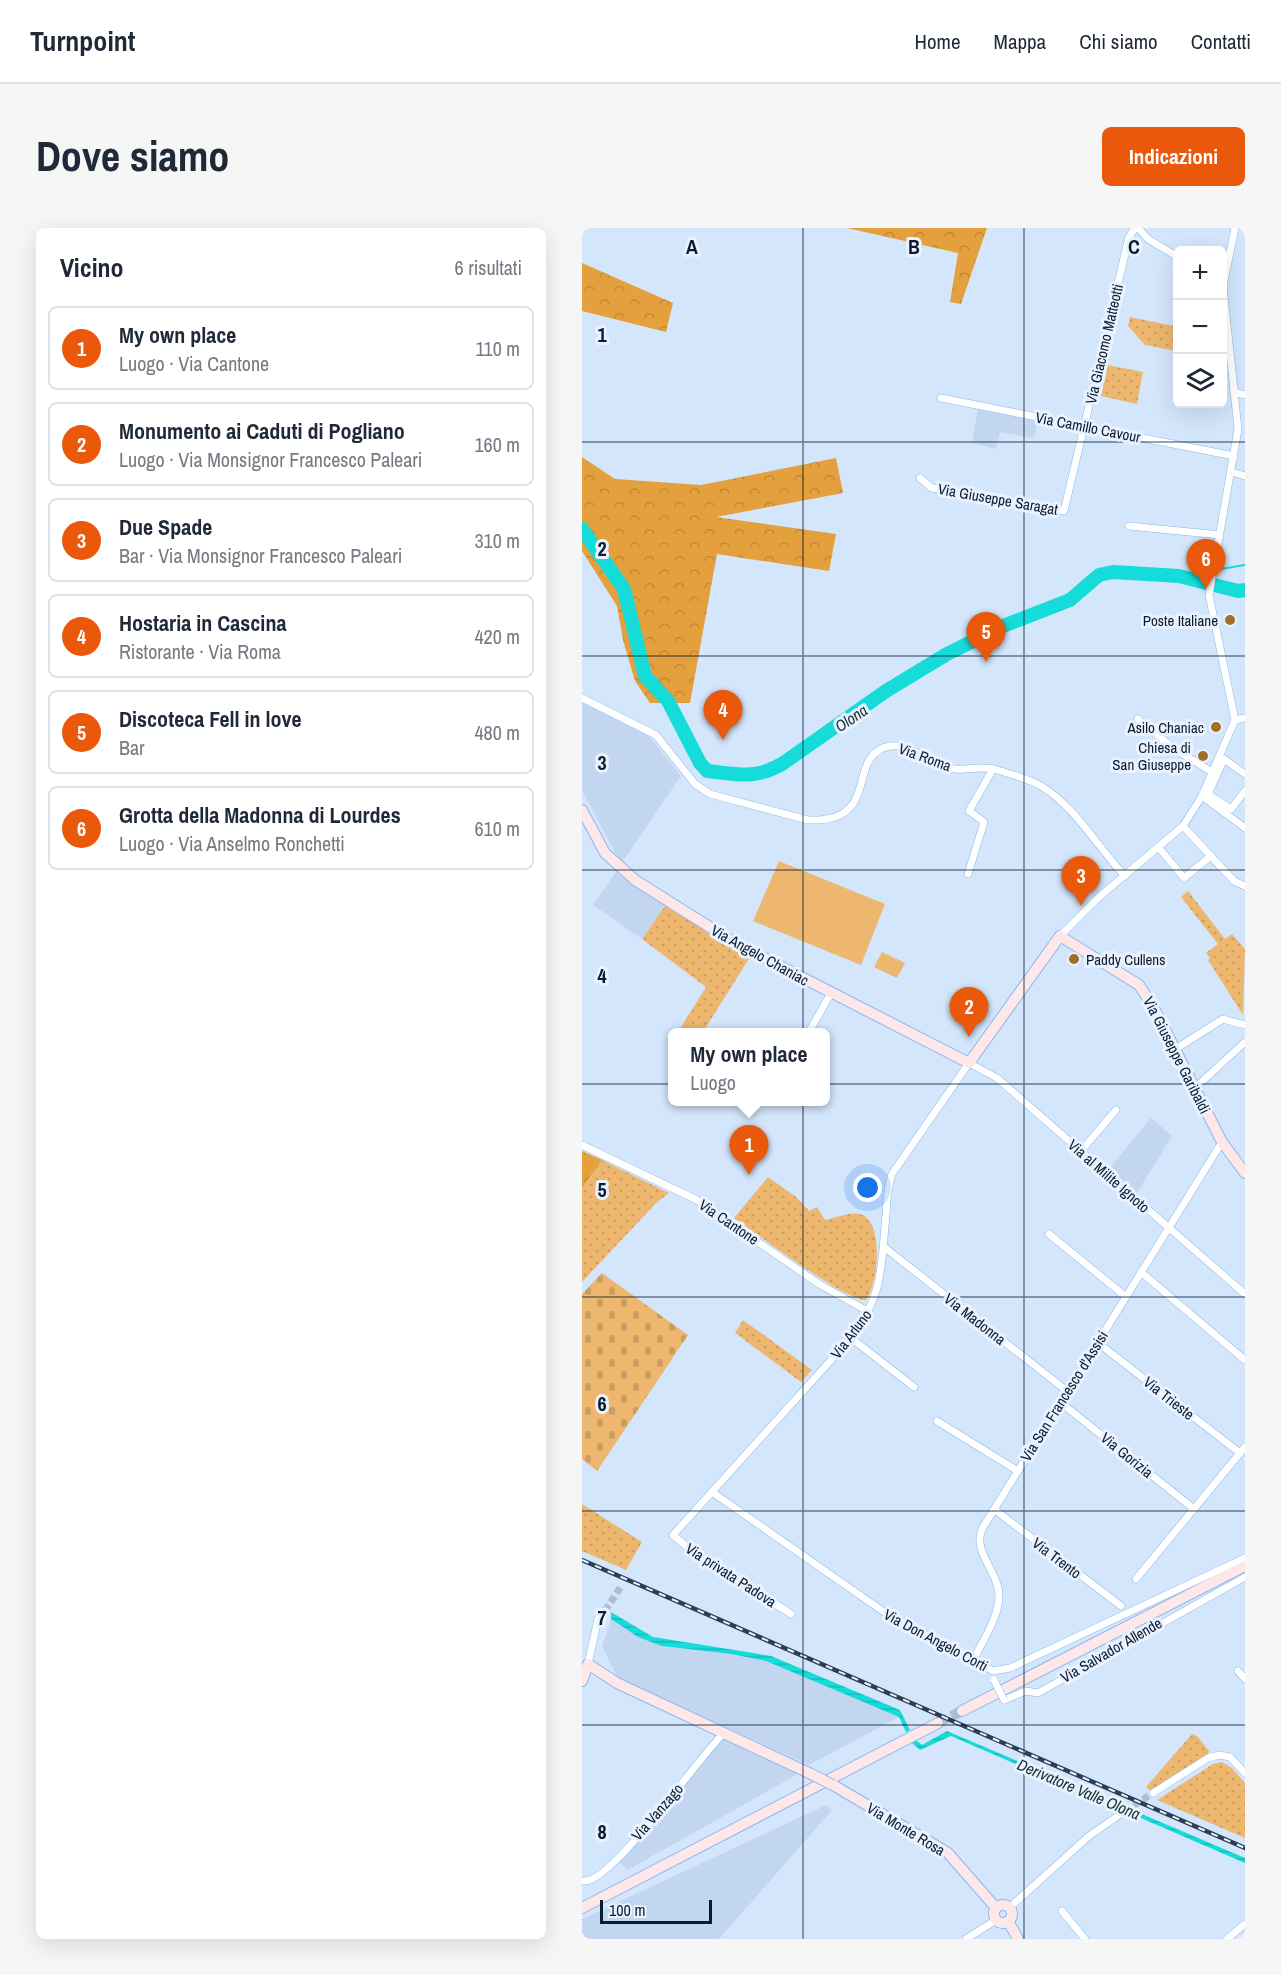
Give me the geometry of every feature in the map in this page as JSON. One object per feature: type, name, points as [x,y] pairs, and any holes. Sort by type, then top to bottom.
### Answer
[{"type":"street","points":[[1136,228],[1148,239],[1173,254]]},
{"type":"street","name":"Via Giacomo Matteotti","points":[[1085,427],[1129,237],[1136,228]]},
{"type":"street","points":[[1227,267],[1235,228]]},
{"type":"street","points":[[969,1063],[1060,936],[1099,897],[1183,826],[1202,796],[1235,720],[1209,595],[1234,456],[1241,430],[1234,392],[1224,300]]},
{"type":"street","points":[[1234,392],[1245,395]]},
{"type":"street","name":"Via Camillo Cavour","points":[[941,398],[1234,456]]},
{"type":"street","name":"Via Giuseppe Saragat","points":[[920,478],[932,488],[1064,511],[1085,427]]},
{"type":"street","points":[[1231,472],[1245,476]]},
{"type":"street","points":[[1129,526],[1220,535]]},
{"type":"street","name":"Via Roma","points":[[582,698],[656,735],[695,784],[710,794],[808,820],[824,821],[836,818],[848,809],[858,798],[868,765],[881,749],[892,746],[903,748],[949,769],[993,769],[1041,786],[1059,800],[1125,876]]},
{"type":"street","points":[[1235,720],[1245,718]]},
{"type":"street","points":[[1138,719],[1173,748],[1212,772]]},
{"type":"street","points":[[1245,774],[1224,759],[1208,794],[1231,809],[1245,791]]},
{"type":"street","points":[[968,874],[984,822],[969,811],[993,769]]},
{"type":"street","points":[[1202,796],[1245,828]]},
{"type":"street","name":"Via Angelo Chaniac","points":[[582,810],[605,853],[625,873],[735,943],[969,1063]]},
{"type":"street","points":[[1183,826],[1234,881],[1245,886]]},
{"type":"street","points":[[1159,848],[1184,878],[1211,856]]},
{"type":"street","name":"Via Giuseppe Garibaldi","points":[[1060,936],[1139,985],[1155,1010],[1222,1142],[1245,1173]]},
{"type":"street","points":[[811,1028],[831,993]]},
{"type":"street","points":[[1174,1050],[1222,1019],[1245,1025]]},
{"type":"street","points":[[1195,1088],[1245,1042]]},
{"type":"street","name":"Via al Milite Ignoto","points":[[969,1063],[997,1078],[1245,1294]]},
{"type":"street","name":"Via Arluno","points":[[673,1535],[851,1338],[869,1312],[878,1292],[892,1174],[969,1063]]},
{"type":"street","points":[[1080,1152],[1116,1110]]},
{"type":"street","name":"Via San Francesco d'Assisi","points":[[973,1661],[999,1601],[997,1583],[979,1541],[980,1533],[1222,1142]]},
{"type":"street","name":"Via Cantone","points":[[582,1145],[697,1200],[819,1284],[869,1312]]},
{"type":"street","points":[[1049,1234],[1125,1296]]},
{"type":"street","name":"Via Madonna","points":[[884,1247],[1067,1391]]},
{"type":"street","points":[[1141,1272],[1245,1360]]},
{"type":"street","points":[[851,1338],[914,1387]]},
{"type":"street","name":"Via Trieste","points":[[1098,1343],[1242,1450]]},
{"type":"street","name":"Via Gorizia","points":[[1060,1402],[1194,1509]]},
{"type":"street","points":[[937,1421],[1018,1471]]},
{"type":"street","points":[[1136,1579],[1242,1450]]},
{"type":"street","name":"Via Don Angelo Corti","points":[[711,1492],[884,1612],[993,1671],[1010,1668],[1245,1558]]},
{"type":"street","name":"Via Trento","points":[[994,1509],[1121,1606]]},
{"type":"street","name":"Via privata Padova","points":[[673,1535],[686,1546],[791,1614]]},
{"type":"street","points":[[962,1711],[1245,1566]]},
{"type":"street","name":"Via Salvador Allende","points":[[993,1671],[994,1680],[1004,1700],[1026,1691],[1038,1693],[1245,1577]]},
{"type":"street","points":[[582,1682],[598,1619],[605,1611]]},
{"type":"street","points":[[588,1664],[617,1683],[724,1733]]},
{"type":"street","points":[[1238,1671],[1245,1679]]},
{"type":"street","points":[[582,1908],[938,1723]]},
{"type":"street","name":"Via Monte Rosa","points":[[724,1733],[833,1785],[948,1853],[996,1914]]},
{"type":"street","name":"Via Vanzago","points":[[584,1881],[594,1880],[616,1859],[724,1733]]},
{"type":"street","points":[[1153,1793],[1214,1755],[1230,1757],[1245,1773]]},
{"type":"street","points":[[1010,1908],[1089,1836],[1125,1811]]},
{"type":"street","points":[[966,1939],[1004,1905],[1010,1908]]},
{"type":"street","points":[[996,1914],[1003,1923],[1008,1921],[1011,1916],[1010,1908]]},
{"type":"street","points":[[1062,1911],[1085,1939]]},
{"type":"street","points":[[1008,1921],[1018,1939]]},
{"type":"street","points":[[1227,1939],[1245,1924]]},
{"type":"shaded area","points":[[978,408],[1039,420],[1033,438],[1000,432],[996,449],[972,443]]},
{"type":"shaded area","points":[[582,702],[649,736],[681,776],[621,864],[582,790]]},
{"type":"shaded area","points":[[618,869],[668,902],[642,939],[593,905]]},
{"type":"shaded area","points":[[1151,1118],[1172,1136],[1135,1196],[1107,1171]]},
{"type":"shaded area","points":[[611,1619],[629,1631],[662,1646],[731,1654],[766,1661],[899,1717],[809,1765],[617,1677],[602,1646]]},
{"type":"shaded area","points":[[725,1736],[798,1774],[628,1870],[618,1861]]},
{"type":"shaded area","points":[[826,1805],[832,1810],[719,1939],[582,1939],[582,1919]]},
{"type":"green space","points":[[847,228],[987,228],[961,304],[950,302],[958,253]]},
{"type":"green space","points":[[582,263],[673,303],[666,332],[582,311]]},
{"type":"green space","points":[[1130,317],[1173,326],[1173,350],[1145,345],[1128,326]]},
{"type":"green space","points":[[1108,365],[1143,372],[1137,404],[1101,396]]},
{"type":"green space","points":[[582,457],[615,479],[701,485],[836,458],[843,493],[716,517],[836,534],[829,571],[717,554],[690,703],[650,703],[635,681],[623,640],[617,606],[582,551]]},
{"type":"green space","points":[[779,861],[885,904],[861,965],[753,921]]},
{"type":"green space","points":[[1188,891],[1225,939],[1232,934],[1245,949],[1243,1015],[1208,960],[1210,958],[1206,953],[1218,944],[1181,897]]},
{"type":"green space","points":[[665,906],[750,957],[706,1028],[680,1028],[706,987],[642,939]]},
{"type":"green space","points":[[882,952],[905,963],[897,978],[874,967]]},
{"type":"green space","points":[[582,1151],[602,1160],[582,1188]]},
{"type":"green space","points":[[602,1160],[669,1193],[657,1202],[582,1282],[582,1188]]},
{"type":"green space","points":[[768,1177],[796,1197],[809,1211],[817,1207],[825,1220],[854,1213],[863,1215],[870,1221],[874,1231],[877,1256],[874,1282],[866,1300],[840,1290],[734,1218]]},
{"type":"green space","points":[[602,1273],[688,1335],[597,1471],[582,1459],[582,1294]]},
{"type":"green space","points":[[743,1320],[812,1370],[801,1382],[735,1333]]},
{"type":"green space","points":[[582,1504],[642,1542],[626,1570],[582,1551]]},
{"type":"green space","points":[[1192,1734],[1197,1736],[1209,1751],[1207,1757],[1152,1792],[1146,1787]]},
{"type":"green space","points":[[1222,1762],[1232,1768],[1245,1783],[1245,1838],[1157,1800],[1213,1764]]},
{"type":"water","points":[[611,1612],[653,1637],[771,1656],[900,1710],[910,1730],[906,1732],[899,1717],[766,1661],[731,1654],[662,1646],[638,1637],[611,1619]]},
{"type":"water","name":"Derivatore Valle Olona","points":[[947,1731],[1245,1858],[1245,1863],[951,1736],[920,1750],[912,1743],[916,1740],[922,1745]]},
{"type":"waterway","name":"Olona","points":[[582,529],[624,589],[645,676],[668,701],[700,763],[707,771],[737,774],[754,774],[782,764],[886,691],[947,654],[1003,626],[1070,600],[1099,575],[1113,572],[1179,576],[1238,591],[1245,590]]},
{"type":"waterway","points":[[1221,569],[1245,565]]},
{"type":"tunnel","points":[[605,1611],[622,1585]]},
{"type":"tunnel","points":[[938,1723],[962,1711]]},
{"type":"tunnel","points":[[1125,1811],[1153,1793]]},
{"type":"railway","points":[[582,1560],[1245,1848]]},
{"type":"place","name":"Grotta della Madonna di Lourdes","points":[[1206,589]]},
{"type":"place","name":"Poste Italiane","points":[[1230,620]]},
{"type":"place","name":"Discoteca Fell in love","points":[[986,662]]},
{"type":"place","name":"Asilo Chaniac","points":[[1216,727]]},
{"type":"place","name":"Hostaria in Cascina","points":[[723,740]]},
{"type":"place","name":"Chiesa di San Giuseppe","points":[[1203,756]]},
{"type":"place","name":"Due Spade","points":[[1081,906]]},
{"type":"place","name":"Paddy Cullens","points":[[1074,959]]},
{"type":"place","name":"Monumento ai Caduti di Pogliano","points":[[969,1037]]},
{"type":"place","name":"My own place","points":[[749,1175]]}]
